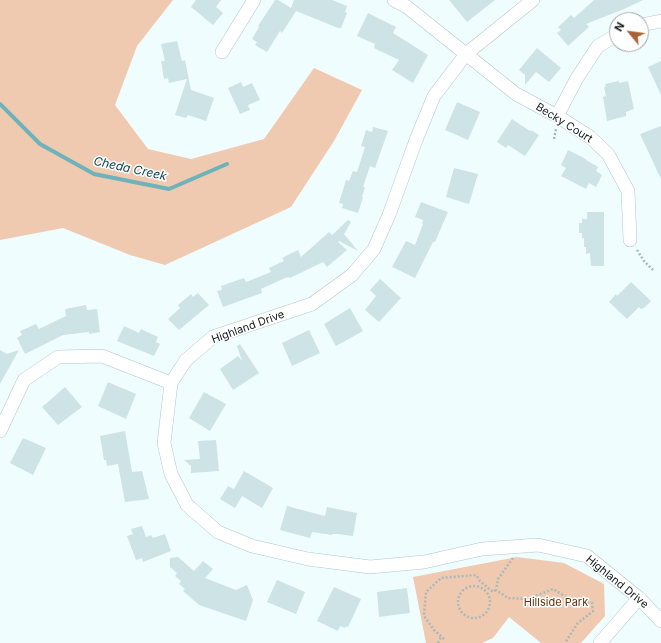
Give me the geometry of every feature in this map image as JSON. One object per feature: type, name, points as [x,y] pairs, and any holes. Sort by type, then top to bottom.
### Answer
[{"type":"street","points":[[222,52],[254,0]]},
{"type":"street","name":"Becky Court","points":[[394,0],[407,7],[516,94],[557,121],[590,136],[608,154],[628,191],[630,240]]},
{"type":"street","name":"Highland Drive","points":[[533,0],[466,54],[434,96],[416,140],[389,215],[374,250],[352,275],[312,304],[213,337],[186,360],[171,383],[164,443],[171,474],[187,504],[218,532],[252,546],[308,559],[370,567],[424,562],[482,549],[538,545],[587,556],[639,598],[661,621]]},
{"type":"street","points":[[649,24],[661,22]]},
{"type":"street","points":[[557,121],[577,78],[598,46],[609,40]]},
{"type":"street","points":[[0,431],[24,380],[58,357],[102,356],[171,383]]},
{"type":"street","points":[[600,643],[639,598]]},
{"type":"path","points":[[554,138],[557,121]]},
{"type":"path","points":[[630,240],[652,270]]},
{"type":"path","points":[[488,594],[496,590],[498,578],[514,556],[516,547]]},
{"type":"path","points":[[438,643],[442,638],[424,616],[426,592],[441,578],[476,575],[480,581],[493,592]]},
{"type":"path","points":[[475,586],[480,587],[488,594],[491,604],[486,614],[481,617],[470,618],[461,612],[458,602],[459,597],[466,589],[475,586]]},
{"type":"path","points":[[496,590],[508,598],[528,600],[553,589],[573,601],[592,603],[593,610],[577,624],[565,643]]},
{"type":"green space","points":[[0,0],[173,0],[137,46],[115,105],[148,149],[191,159],[264,139],[314,68],[362,90],[334,141],[291,207],[165,265],[130,255],[63,228],[0,240]]},
{"type":"green space","name":"Hillside Park","points":[[517,557],[564,563],[604,584],[605,616],[581,643],[541,643],[509,617],[493,638],[482,643],[426,643],[413,577]]},
{"type":"building","points":[[196,0],[221,0],[216,7],[223,13],[213,25],[191,7]]},
{"type":"building","points":[[275,0],[278,0],[291,8],[294,0],[332,0],[347,6],[345,12],[347,13],[341,28],[338,28],[294,10],[296,11],[282,33],[280,31],[267,52],[255,45],[257,42],[252,39],[259,27],[258,26]]},
{"type":"building","points":[[449,0],[495,0],[467,22]]},
{"type":"building","points":[[594,0],[643,0],[616,12],[609,12],[609,15],[586,24],[589,27],[568,46],[557,33],[561,30],[558,27],[571,15],[574,18]]},
{"type":"building","points":[[368,13],[396,27],[393,33],[428,55],[413,83],[392,70],[399,60],[374,48],[375,44],[357,36]]},
{"type":"building","points":[[177,41],[182,61],[185,60],[191,90],[214,98],[206,121],[188,115],[186,118],[175,115],[187,79],[169,83],[168,78],[164,79],[161,61],[165,61],[161,44]]},
{"type":"building","points":[[537,48],[561,68],[549,82],[536,72],[525,85],[525,75],[519,70]]},
{"type":"building","points":[[661,61],[661,95],[648,67]]},
{"type":"building","points":[[619,81],[619,83],[628,81],[634,109],[626,112],[626,116],[607,121],[603,97],[606,96],[604,87],[606,87],[605,84]]},
{"type":"building","points":[[241,82],[243,87],[252,83],[260,100],[248,105],[250,110],[240,114],[228,88]]},
{"type":"building","points":[[457,102],[480,112],[468,140],[445,130]]},
{"type":"building","points":[[512,119],[539,135],[525,156],[508,145],[506,148],[497,142]]},
{"type":"building","points":[[661,126],[661,179],[640,134]]},
{"type":"building","points":[[373,127],[388,131],[375,168],[370,166],[363,187],[365,187],[358,213],[342,208],[343,204],[339,203],[346,180],[349,181],[353,171],[357,172],[365,147],[361,146],[366,130],[372,132]]},
{"type":"building","points":[[568,150],[598,167],[596,171],[602,175],[596,187],[589,183],[586,189],[561,176],[566,168],[561,165]]},
{"type":"building","points":[[454,168],[478,174],[469,204],[446,197]]},
{"type":"building","points":[[421,202],[448,212],[435,242],[433,242],[415,278],[392,267],[406,241],[415,245],[423,224],[423,220],[415,217]]},
{"type":"building","points":[[587,212],[604,212],[604,266],[591,266],[590,253],[586,254],[584,238],[582,238],[582,233],[579,233],[579,223],[582,223],[582,219],[587,219]]},
{"type":"building","points":[[348,220],[351,222],[344,234],[358,251],[339,241],[338,242],[347,250],[327,267],[323,262],[290,278],[285,278],[261,289],[262,293],[223,307],[217,291],[222,290],[221,286],[244,278],[246,282],[271,272],[269,268],[284,261],[282,258],[298,250],[301,257],[329,232],[332,235]]},
{"type":"building","points":[[380,279],[401,298],[379,322],[365,310],[376,296],[370,290]]},
{"type":"building","points":[[631,282],[651,301],[644,308],[641,309],[639,307],[627,319],[609,302],[616,294],[617,296]]},
{"type":"building","points":[[198,293],[209,305],[179,330],[168,319],[180,308],[178,305],[191,294],[193,297]]},
{"type":"building","points":[[86,305],[87,310],[97,309],[100,332],[63,335],[25,354],[17,338],[22,335],[20,331],[36,324],[39,329],[66,316],[65,309]]},
{"type":"building","points":[[350,308],[363,331],[336,346],[324,324]]},
{"type":"building","points":[[124,326],[139,333],[141,329],[158,337],[156,342],[160,344],[154,356],[117,341]]},
{"type":"building","points":[[309,330],[320,353],[292,366],[282,343]]},
{"type":"building","points":[[240,344],[259,373],[233,390],[220,369],[238,356],[242,361],[237,346]]},
{"type":"building","points":[[0,350],[7,354],[19,350],[0,384]]},
{"type":"building","points":[[108,382],[136,394],[126,419],[98,406]]},
{"type":"building","points":[[65,387],[82,407],[58,425],[42,407]]},
{"type":"building","points":[[204,392],[226,404],[210,431],[189,418]]},
{"type":"building","points":[[125,431],[132,472],[142,471],[149,499],[125,502],[118,464],[107,466],[106,460],[104,460],[100,436]]},
{"type":"building","points":[[23,438],[46,448],[33,475],[10,463]]},
{"type":"building","points":[[216,440],[219,471],[191,473],[191,466],[184,460],[200,459],[198,441]]},
{"type":"building","points":[[244,471],[273,488],[262,508],[242,496],[235,508],[220,499],[228,486],[234,489]]},
{"type":"building","points":[[287,506],[325,516],[327,507],[357,513],[353,536],[312,532],[310,538],[280,530]]},
{"type":"building","points":[[142,526],[146,537],[151,535],[153,538],[165,534],[171,551],[143,562],[142,558],[136,560],[127,536],[133,534],[131,529]]},
{"type":"building","points":[[178,557],[194,571],[203,561],[213,569],[205,578],[236,590],[247,585],[253,600],[246,621],[199,605],[183,591],[185,589],[179,584],[181,581],[175,576],[177,573],[170,567],[170,558]]},
{"type":"building","points":[[277,580],[305,592],[296,614],[267,602]]},
{"type":"building","points":[[334,587],[361,599],[348,627],[346,626],[345,628],[340,626],[338,631],[317,621]]},
{"type":"building","points":[[407,588],[410,613],[379,617],[377,592]]},
{"type":"waterway","name":"Cheda Creek","points":[[0,104],[40,144],[94,174],[169,189],[227,164]]}]
